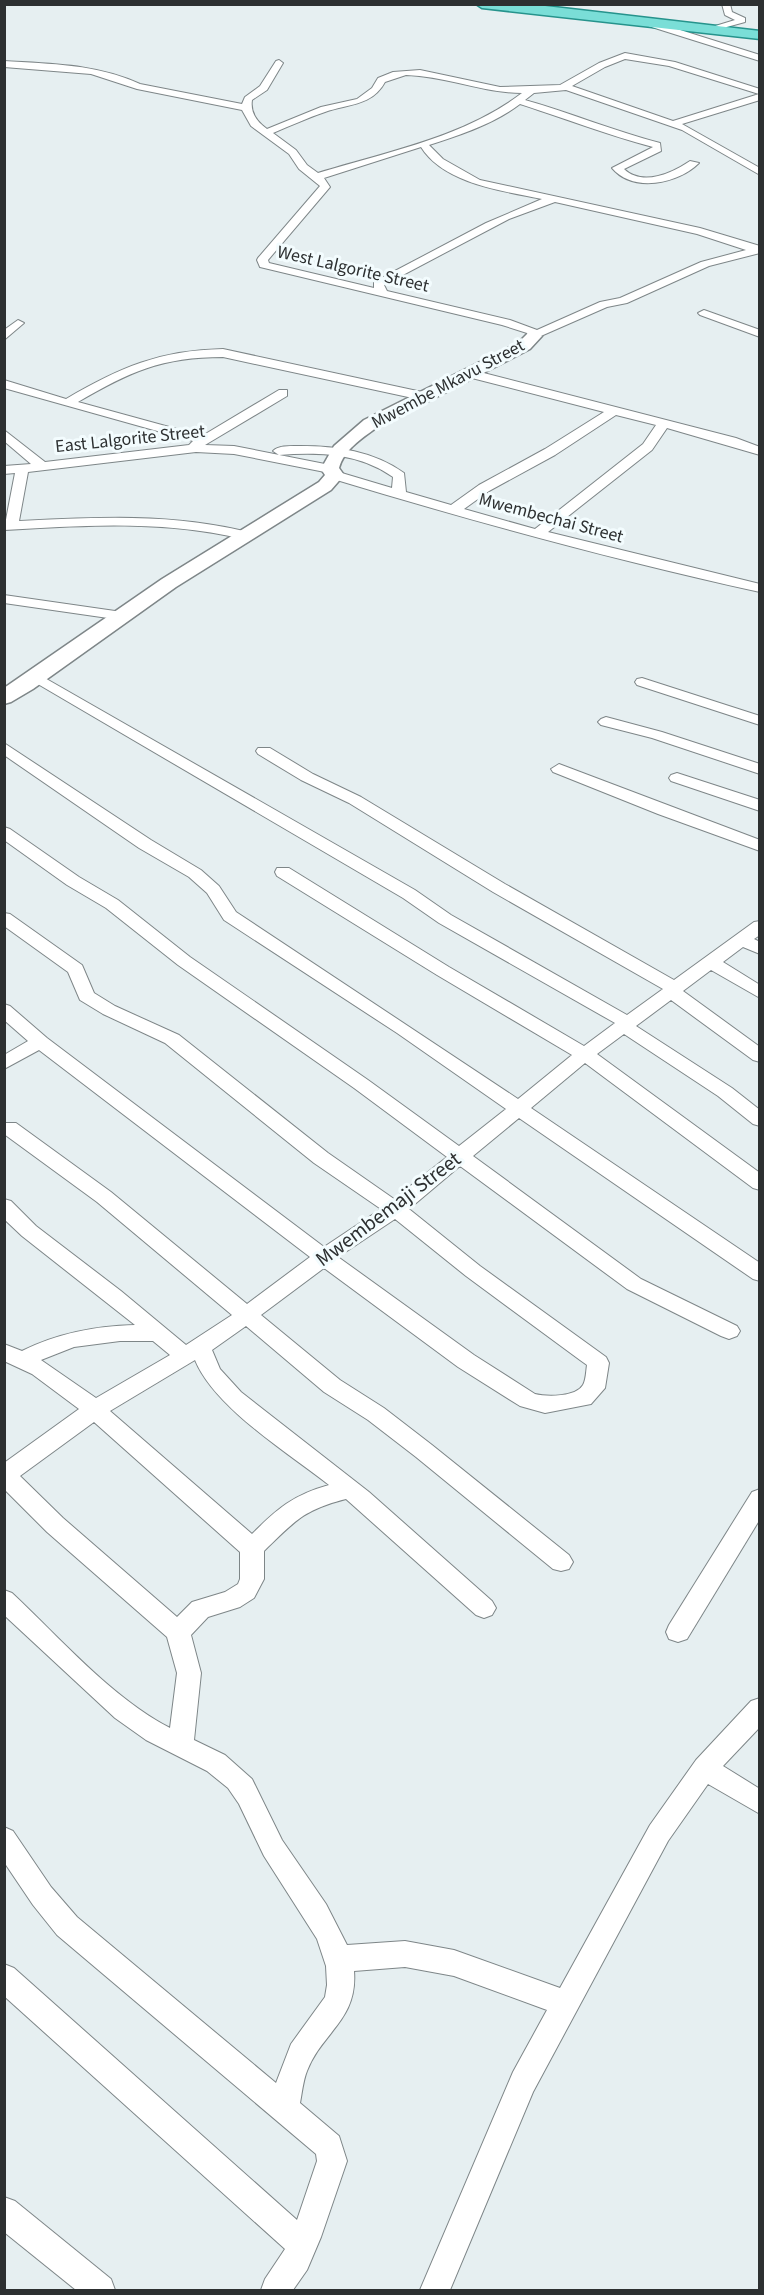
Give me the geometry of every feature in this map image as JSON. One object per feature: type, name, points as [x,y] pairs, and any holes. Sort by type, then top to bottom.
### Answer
[{"type":"main road","points":[[482,4],[759,35]]},
{"type":"street","points":[[715,29],[742,20],[728,13],[726,4]]},
{"type":"street","points":[[640,20],[759,58]]},
{"type":"street","points":[[563,87],[618,58],[630,56],[683,68],[759,92]]},
{"type":"street","points":[[279,63],[264,88],[248,99],[246,108],[249,118],[265,133],[293,152],[303,167],[316,177],[424,144],[484,120],[532,90]]},
{"type":"street","points":[[4,64],[100,73],[125,79],[137,86],[246,108]]},
{"type":"street","points":[[265,133],[312,112],[360,101],[376,90],[381,80],[393,75],[439,74],[492,88],[617,135],[657,146],[658,148],[650,154],[617,168],[621,173],[639,180],[660,179],[694,163]]},
{"type":"street","points":[[492,88],[532,90],[573,88],[675,123],[701,136],[759,172]]},
{"type":"street","points":[[675,123],[759,97]]},
{"type":"street","points":[[424,144],[439,161],[468,178],[486,184],[700,231],[759,249]]},
{"type":"street","name":"West Lalgorite Street","points":[[316,177],[324,183],[325,187],[310,202],[262,263],[268,267],[506,322],[532,331],[534,336]]},
{"type":"street","points":[[382,292],[378,284],[392,275],[501,218],[556,199]]},
{"type":"street","name":"Mwembe Mkavu Street","points":[[8,693],[36,677],[243,535],[325,486],[332,472],[331,461],[370,424],[524,346],[534,336],[558,322],[604,304],[623,301],[705,264],[759,249]]},
{"type":"street","points":[[704,313],[759,334]]},
{"type":"street","points":[[4,337],[18,323]]},
{"type":"street","points":[[68,403],[137,364],[178,353],[196,352],[223,353],[422,396]]},
{"type":"street","points":[[468,373],[732,441],[759,452]]},
{"type":"street","points":[[4,384],[204,440]]},
{"type":"street","points":[[189,449],[283,393]]},
{"type":"street","points":[[452,511],[483,488],[550,452],[615,410]]},
{"type":"street","points":[[537,534],[648,447],[663,424]]},
{"type":"street","points":[[4,434],[42,466]]},
{"type":"street","name":"East Lalgorite Street","points":[[4,470],[189,449],[243,452],[332,472]]},
{"type":"street","points":[[243,452],[294,450],[339,452],[388,466],[399,477],[399,495]]},
{"type":"street","points":[[22,468],[20,491],[9,507],[8,526],[139,522],[220,529],[243,535]]},
{"type":"street","name":"Mwembechai Street","points":[[332,472],[452,511],[688,573],[759,588]]},
{"type":"street","points":[[4,599],[122,616]]},
{"type":"street","points":[[36,677],[409,894],[446,919],[626,1024],[725,1092],[759,1120]]},
{"type":"street","points":[[642,682],[759,721]]},
{"type":"street","points":[[606,722],[666,738],[759,769]]},
{"type":"street","points":[[4,748],[209,885],[219,903],[230,916],[403,1029],[759,1274]]},
{"type":"street","points":[[264,752],[355,800],[673,990],[759,1056]]},
{"type":"street","points":[[559,769],[759,846]]},
{"type":"street","points":[[677,778],[759,806]]},
{"type":"street","points":[[4,832],[73,881],[112,904],[184,961],[360,1084],[634,1284],[729,1331]]},
{"type":"street","points":[[283,872],[443,971],[585,1054],[759,1183]]},
{"type":"street","points":[[4,918],[76,969],[86,996],[109,1010],[172,1039],[321,1158],[422,1228],[473,1271],[588,1354],[597,1363],[594,1388],[583,1398],[566,1403],[545,1405],[528,1400],[466,1361],[324,1257],[40,1042],[4,1010]]},
{"type":"street","name":"Mwembemaji Street","points":[[7,1471],[94,1410],[192,1352],[324,1257],[394,1210],[585,1054],[711,962],[751,944],[759,926]]},
{"type":"street","points":[[711,962],[759,993]]},
{"type":"street","points":[[4,1063],[40,1042]]},
{"type":"street","points":[[9,1128],[104,1197],[332,1386],[376,1414],[561,1562]]},
{"type":"street","points":[[5,1208],[29,1231],[156,1333],[192,1352],[232,1398],[349,1489],[484,1608]]},
{"type":"street","points":[[10,1355],[45,1348],[78,1336],[156,1333]]},
{"type":"street","points":[[10,1355],[52,1377],[94,1410],[252,1548]]},
{"type":"street","points":[[7,1471],[55,1525],[178,1632],[189,1673],[181,1746]]},
{"type":"street","points":[[178,1632],[200,1609],[231,1600],[246,1590],[252,1579],[252,1548],[289,1512],[311,1499],[349,1489]]},
{"type":"street","points":[[678,1632],[759,1498]]},
{"type":"street","points":[[4,1600],[112,1703],[152,1731],[209,1758],[237,1780],[252,1803],[274,1850],[326,1930],[338,1959],[341,1987],[332,2011],[295,2064],[285,2108]]},
{"type":"street","points":[[435,2290],[523,2082],[658,1833],[705,1768],[759,1709]]},
{"type":"street","points":[[705,1768],[759,1803]]},
{"type":"street","points":[[4,1839],[42,1896],[67,1926],[325,2141],[332,2154],[332,2161],[296,2259],[276,2290]]},
{"type":"street","points":[[338,1959],[405,1954],[454,1963],[566,2003]]},
{"type":"street","points":[[4,1977],[302,2245]]},
{"type":"street","points":[[4,2212],[100,2290]]}]
